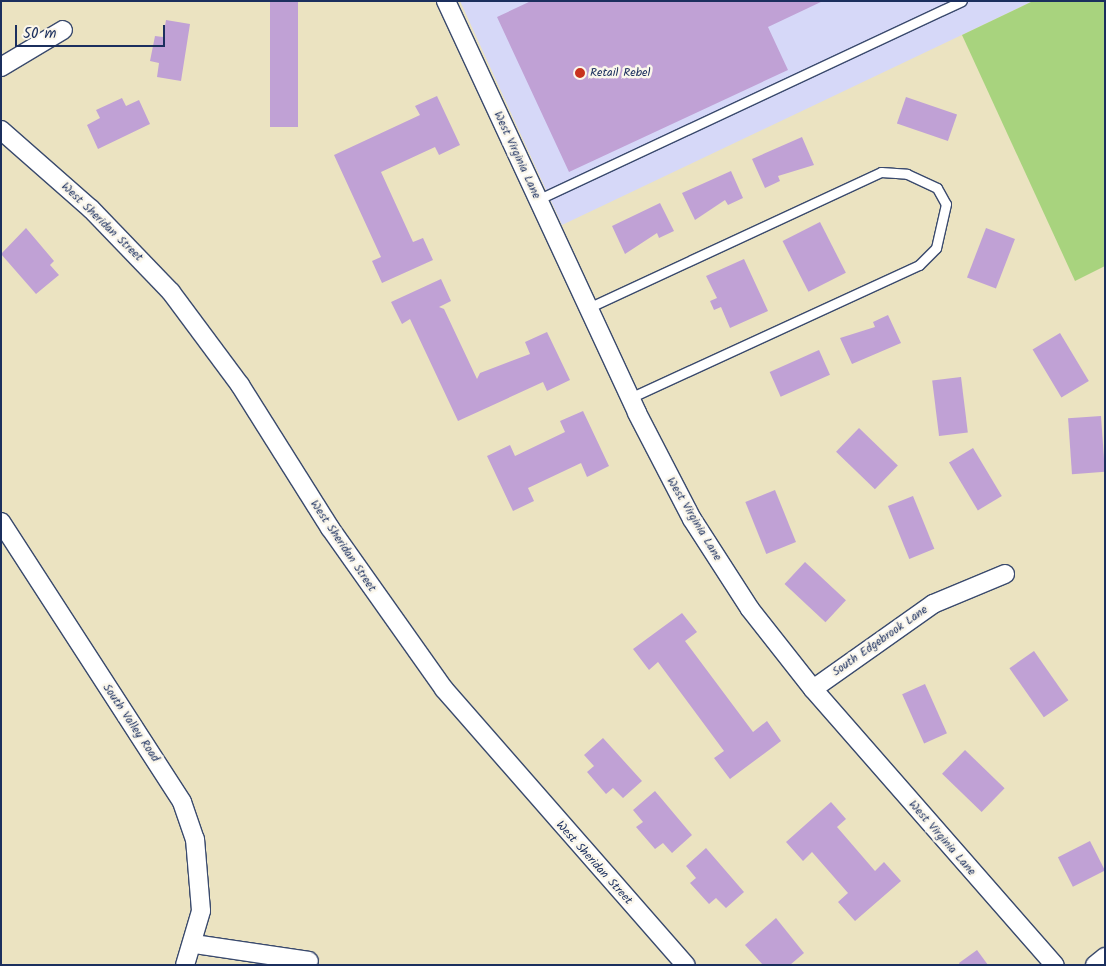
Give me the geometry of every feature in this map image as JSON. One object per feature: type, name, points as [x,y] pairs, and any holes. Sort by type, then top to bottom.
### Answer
[{"type":"street","name":"West Virginia Lane","points":[[448,2],[537,200],[630,398],[692,519],[750,609],[813,689],[1055,965]]},
{"type":"street","points":[[1,67],[63,30]]},
{"type":"street","name":"West Sheridan Street","points":[[1,130],[91,209],[171,292],[240,385],[330,528],[444,689],[686,965]]},
{"type":"street","name":"South Valley Road","points":[[1,522],[182,802],[195,838],[200,872],[202,911],[194,944],[185,965]]},
{"type":"street","name":"South Edgebrook Lane","points":[[813,689],[933,604],[1005,574]]},
{"type":"street","points":[[194,944],[309,961]]},
{"type":"street","points":[[1095,965],[1105,957]]},
{"type":"lane","points":[[537,200],[962,1]]},
{"type":"lane","points":[[588,308],[881,172],[907,174],[937,188],[946,204],[936,248],[918,265],[630,398]]},
{"type":"shaded area","points":[[460,1],[1033,1],[562,225]]},
{"type":"green space","points":[[1033,1],[1105,1],[1105,266],[1075,281],[962,35]]},
{"type":"building","points":[[270,1],[298,1],[298,127],[270,127]]},
{"type":"building","points":[[531,1],[823,1],[768,27],[788,70],[569,172],[497,17]]},
{"type":"building","points":[[166,20],[190,24],[181,81],[157,77],[159,63],[150,61],[155,36],[163,37]]},
{"type":"building","points":[[437,96],[460,145],[439,155],[435,147],[381,172],[413,242],[423,238],[433,260],[382,283],[372,261],[381,257],[334,155],[420,115],[415,106]]},
{"type":"building","points":[[906,97],[957,115],[948,141],[897,123]]},
{"type":"building","points":[[122,98],[126,106],[139,100],[150,124],[98,149],[87,125],[100,118],[96,110]]},
{"type":"building","points":[[802,137],[814,165],[778,176],[780,181],[765,188],[752,159]]},
{"type":"building","points":[[731,171],[743,198],[728,205],[725,200],[695,220],[682,193]]},
{"type":"building","points":[[660,203],[674,231],[659,238],[657,233],[625,254],[612,226]]},
{"type":"building","points":[[820,222],[846,273],[808,292],[783,241]]},
{"type":"building","points":[[26,228],[54,261],[50,265],[59,275],[36,294],[1,254]]},
{"type":"building","points":[[986,228],[1015,239],[996,289],[967,277]]},
{"type":"building","points":[[744,259],[768,311],[730,328],[721,307],[714,310],[710,301],[717,298],[706,276]]},
{"type":"building","points":[[441,279],[451,301],[439,307],[444,309],[477,379],[480,373],[530,354],[525,342],[547,332],[570,380],[547,391],[543,382],[458,421],[410,319],[402,324],[391,302]]},
{"type":"building","points":[[888,315],[901,343],[852,364],[840,338],[875,327],[873,322]]},
{"type":"building","points":[[1060,333],[1089,381],[1061,397],[1033,349]]},
{"type":"building","points":[[819,350],[830,375],[781,397],[770,372]]},
{"type":"building","points":[[961,377],[968,433],[939,436],[932,381]]},
{"type":"building","points":[[583,411],[609,466],[587,477],[581,463],[528,488],[534,501],[513,511],[487,456],[510,445],[515,456],[565,432],[560,421]]},
{"type":"building","points":[[1101,416],[1105,472],[1072,474],[1068,418]]},
{"type":"building","points":[[859,428],[898,466],[875,489],[836,452]]},
{"type":"building","points":[[973,448],[1002,496],[978,510],[949,462]]},
{"type":"building","points":[[775,490],[796,542],[766,554],[745,502]]},
{"type":"building","points":[[913,496],[934,549],[909,559],[888,506]]},
{"type":"building","points":[[805,562],[846,600],[825,622],[785,584]]},
{"type":"building","points":[[682,613],[697,632],[685,641],[753,732],[767,721],[781,741],[730,779],[714,758],[724,751],[658,662],[649,670],[633,649]]},
{"type":"building","points":[[1034,651],[1068,700],[1044,717],[1009,668]]},
{"type":"building","points":[[925,684],[947,733],[924,743],[902,694]]},
{"type":"building","points":[[603,738],[642,781],[623,798],[613,788],[606,794],[587,772],[594,766],[584,755]]},
{"type":"building","points":[[965,750],[1005,788],[982,812],[942,774]]},
{"type":"building","points":[[655,791],[692,835],[672,853],[663,843],[655,849],[636,827],[643,822],[633,810]]},
{"type":"building","points":[[831,802],[846,819],[837,827],[875,871],[884,862],[901,881],[855,921],[838,902],[848,893],[812,852],[803,861],[786,842]]},
{"type":"building","points":[[1090,841],[1105,870],[1073,887],[1058,857]]},
{"type":"building","points":[[706,848],[744,892],[726,908],[716,898],[709,904],[690,883],[696,878],[686,866]]},
{"type":"building","points":[[776,918],[804,953],[790,965],[763,965],[745,945]]},
{"type":"building","points":[[977,950],[988,965],[960,965],[959,963]]},
{"type":"place","name":"Retail Rebel","points":[[580,73]]}]
